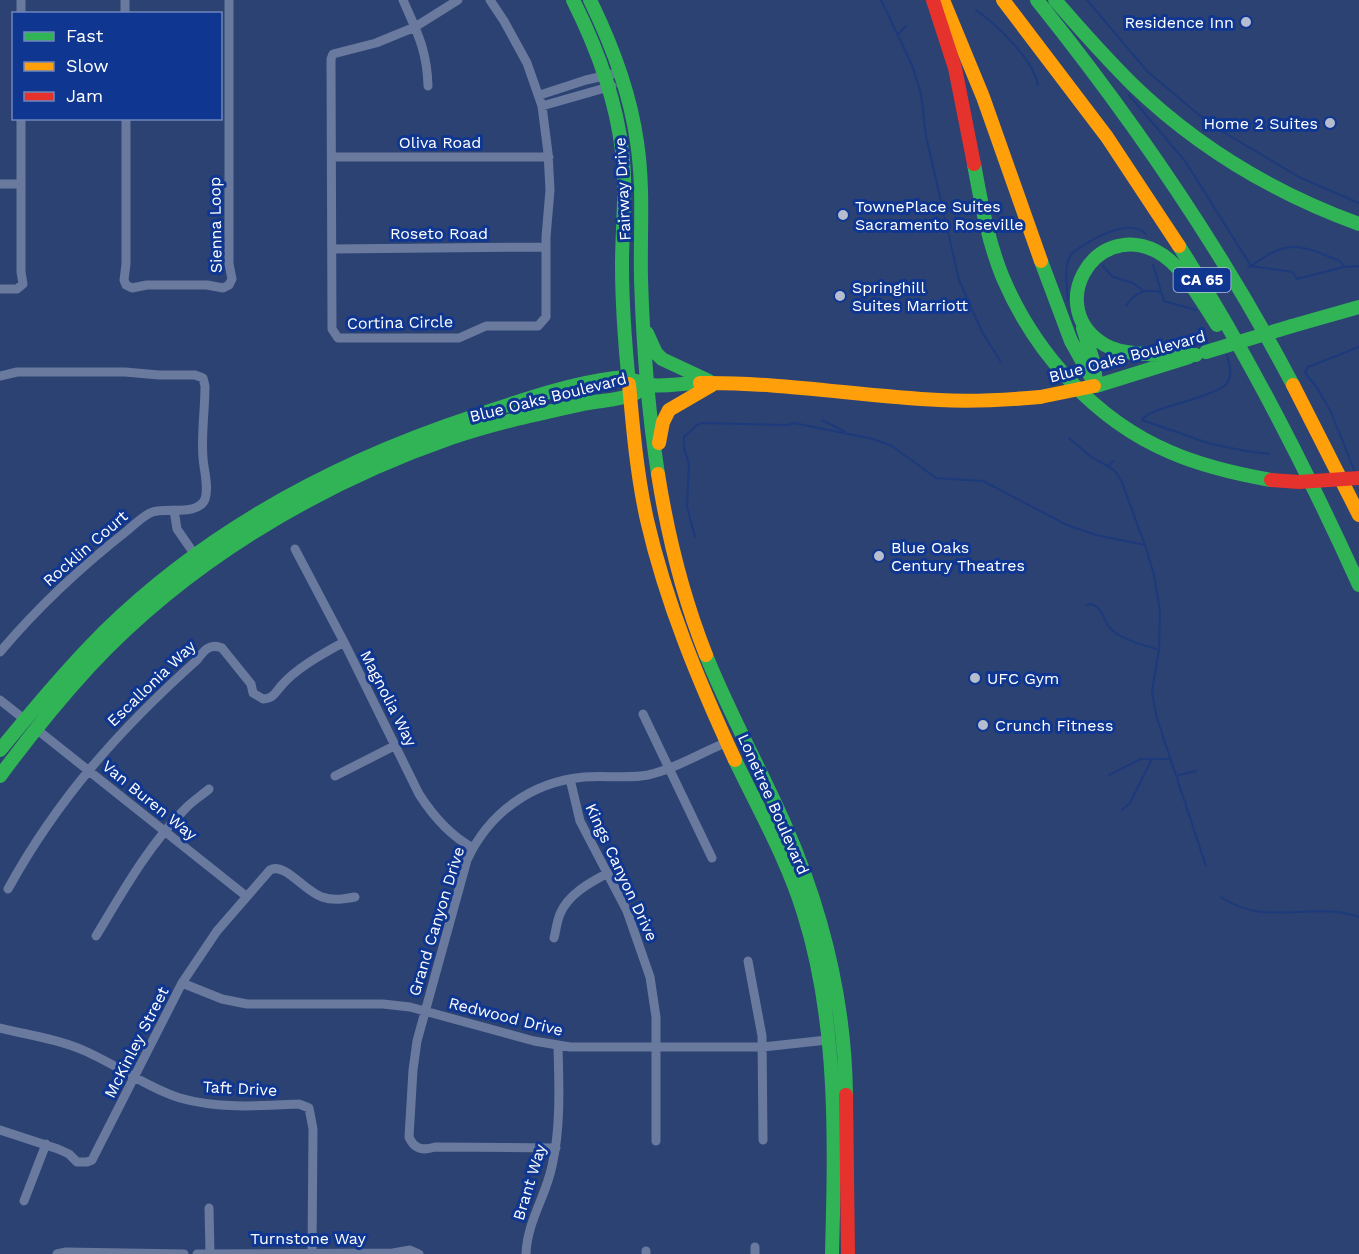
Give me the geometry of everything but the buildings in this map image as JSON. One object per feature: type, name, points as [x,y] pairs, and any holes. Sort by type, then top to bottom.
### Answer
[{"type":"main road","name":"Fairway Drive","points":[[573,0],[589,33],[607,82],[618,130],[624,175],[622,265],[628,377]]},
{"type":"main road","name":"Fairway Drive","points":[[590,0],[623,77],[640,162],[644,326],[648,385]]},
{"type":"main road","points":[[933,0],[960,89],[993,248],[1011,298],[1038,341],[1060,368],[1095,404],[1139,436],[1199,463],[1271,480],[1308,482],[1359,477]]},
{"type":"main road","points":[[943,0],[966,53],[1057,304],[1083,368],[1095,386]]},
{"type":"main road","name":"CA 65","points":[[1003,0],[1077,96],[1148,195],[1225,318],[1277,414],[1359,585]]},
{"type":"main road","name":"CA 65","points":[[1037,0],[1140,136],[1209,241],[1278,358],[1357,510]]},
{"type":"main road","points":[[1055,0],[1127,78],[1184,129],[1256,177],[1297,199],[1359,224]]},
{"type":"main road","points":[[1095,386],[1094,364],[1076,296],[1079,281],[1085,267],[1096,256],[1110,248],[1128,244],[1143,246],[1158,252],[1194,292],[1277,414]]},
{"type":"main road","name":"Blue Oaks Boulevard","points":[[0,776],[52,686],[107,628],[156,585],[246,520],[290,494],[383,448],[447,424],[564,388],[628,377],[648,385],[714,384],[803,388],[957,401],[998,401],[1040,397],[1095,386],[1359,307]]},
{"type":"main road","points":[[1081,321],[1089,333],[1104,345],[1119,351],[1201,353]]},
{"type":"main road","points":[[644,326],[656,352],[662,359],[714,384]]},
{"type":"main road","name":"Lonetree Boulevard","points":[[628,377],[646,515],[688,653],[776,844],[808,928],[823,1005],[832,1099],[832,1254]]},
{"type":"main road","points":[[656,458],[667,412],[675,405],[714,384]]},
{"type":"main road","name":"Blue Oaks Boulevard","points":[[0,750],[148,612],[210,562],[288,511],[378,466],[451,438],[547,411],[630,396],[648,385]]},
{"type":"main road","name":"Lonetree Boulevard","points":[[648,385],[656,458],[674,557],[682,587],[712,672],[784,825],[811,892],[824,933],[845,1038],[848,1254]]},
{"type":"main road","points":[[728,742],[741,735]]},
{"type":"main road","points":[[827,1040],[845,1038]]},
{"type":"street","name":"Sienna Loop","points":[[126,120],[124,280],[126,285],[132,288],[147,285],[207,285],[223,288],[230,285],[232,279],[229,252],[229,0]]},
{"type":"street","points":[[403,0],[425,52],[428,86]]},
{"type":"street","name":"Cortina Circle","points":[[458,0],[415,27],[376,43],[333,54],[331,59],[332,329],[338,338],[459,338],[486,326],[538,326],[546,317],[546,247],[550,190],[549,157],[542,106],[527,63],[490,0]]},
{"type":"street","points":[[542,106],[623,77]]},
{"type":"street","points":[[540,95],[607,82]]},
{"type":"street","points":[[0,289],[17,289],[23,284],[21,272],[21,120]]},
{"type":"street","name":"Oliva Road","points":[[332,157],[549,157]]},
{"type":"street","points":[[0,184],[21,184]]},
{"type":"street","name":"Roseto Road","points":[[332,249],[546,247]]},
{"type":"street","name":"Rocklin Court","points":[[0,376],[17,372],[125,372],[195,375],[203,378],[205,386],[203,459],[205,498],[203,502],[193,509],[151,512],[99,552],[40,607],[0,652]]},
{"type":"street","points":[[174,510],[177,529],[195,555]]},
{"type":"street","name":"Magnolia Way","points":[[295,549],[419,794],[433,815],[453,835],[473,848]]},
{"type":"street","name":"Escallonia Way","points":[[88,770],[141,711],[197,660],[204,650],[210,647],[217,646],[226,651],[250,684],[253,693],[263,699],[272,698],[282,685],[309,663],[344,642]]},
{"type":"street","name":"Van Buren Way","points":[[0,700],[246,896]]},
{"type":"street","points":[[643,714],[712,858]]},
{"type":"street","name":"Grand Canyon Drive","points":[[556,1148],[435,1147],[423,1149],[413,1145],[409,1132],[414,1062],[425,1010],[459,887],[473,848],[492,820],[512,803],[538,788],[570,779],[636,777],[669,769],[728,742]]},
{"type":"street","points":[[335,776],[396,746]]},
{"type":"street","points":[[8,889],[47,824],[88,770]]},
{"type":"street","name":"Kings Canyon Drive","points":[[570,779],[579,821],[627,912],[650,977],[655,1005],[656,1141]]},
{"type":"street","points":[[96,936],[139,867],[184,810],[209,789]]},
{"type":"street","name":"McKinley Street","points":[[0,1131],[46,1144],[69,1154],[76,1162],[92,1160],[182,984],[211,940],[270,870],[278,867],[286,870],[301,886],[320,897],[339,900],[355,897]]},
{"type":"street","points":[[554,938],[560,913],[569,900],[582,888],[608,873]]},
{"type":"street","points":[[748,961],[763,1047],[763,1140]]},
{"type":"street","name":"Redwood Drive","points":[[182,984],[222,999],[247,1004],[383,1004],[425,1010],[558,1046],[589,1048],[763,1047],[827,1040]]},
{"type":"street","name":"Taft Drive","points":[[0,1028],[55,1041],[85,1051],[169,1094],[203,1103],[299,1104],[309,1108],[313,1129],[312,1253]]},
{"type":"street","name":"Brant Way","points":[[526,1254],[530,1228],[547,1183],[556,1148],[558,1046]]},
{"type":"street","points":[[24,1201],[46,1144]]},
{"type":"street","points":[[209,1208],[210,1254]]},
{"type":"street","name":"Turnstone Way","points":[[197,1254],[393,1253],[410,1250],[419,1254]]},
{"type":"street","points":[[57,1254],[66,1252],[184,1254]]},
{"type":"waterway","points":[[881,0],[912,65],[921,94],[926,136],[959,280],[982,332],[1001,362]]},
{"type":"waterway","points":[[1087,0],[1148,72],[1198,114],[1220,130],[1299,177],[1359,203]]},
{"type":"waterway","points":[[976,10],[1013,43],[1029,64],[1038,85]]},
{"type":"waterway","points":[[898,34],[906,26]]},
{"type":"waterway","points":[[1129,95],[1185,161],[1251,266],[1248,267]]},
{"type":"waterway","points":[[1068,300],[1067,263],[1072,253],[1097,237],[1119,229],[1138,229],[1146,234]]},
{"type":"waterway","points":[[1251,266],[1275,251],[1294,247],[1326,255],[1340,261],[1344,267]]},
{"type":"waterway","points":[[1153,265],[1161,291]]},
{"type":"waterway","points":[[1103,266],[1113,277],[1133,283],[1142,290]]},
{"type":"waterway","points":[[1251,266],[1293,272],[1297,279],[1344,267],[1359,266]]},
{"type":"waterway","points":[[1126,306],[1137,294],[1150,291],[1161,292],[1164,301],[1196,310]]},
{"type":"waterway","points":[[1355,472],[1331,412],[1316,386],[1305,373],[1308,367],[1359,347]]},
{"type":"waterway","points":[[1227,355],[1230,377],[1223,387],[1206,395],[1158,410],[1142,420],[1211,444],[1269,454]]},
{"type":"waterway","points":[[822,420],[844,431]]},
{"type":"waterway","points":[[695,537],[687,507],[689,464],[684,448],[684,437],[702,423],[788,425],[794,423],[873,439],[892,446],[936,478],[983,481],[1067,525],[1096,535],[1145,545]]},
{"type":"waterway","points":[[1069,438],[1090,456],[1114,470],[1121,480],[1145,545],[1154,575],[1160,612],[1159,650],[1152,691],[1156,715],[1206,866]]},
{"type":"waterway","points":[[1107,467],[1113,461]]},
{"type":"waterway","points":[[1086,605],[1091,604],[1098,608],[1108,626],[1116,633],[1159,650]]},
{"type":"waterway","points":[[1109,775],[1141,759],[1170,759]]},
{"type":"waterway","points":[[1122,810],[1130,803],[1152,759]]},
{"type":"waterway","points":[[1179,775],[1196,771]]},
{"type":"waterway","points":[[1221,897],[1249,910],[1277,913],[1339,912],[1359,917]]},
{"type":"traffic: fast","points":[[573,0],[604,74],[615,112],[622,151],[624,180],[622,280],[629,384]]},
{"type":"traffic: fast","points":[[590,0],[619,69],[630,105],[637,142],[641,193],[641,279],[645,352],[651,426],[658,474]]},
{"type":"traffic: fast","points":[[1037,0],[1108,92],[1174,186],[1236,284],[1293,385]]},
{"type":"traffic: fast","points":[[1055,0],[1132,84],[1157,107],[1210,148],[1267,183],[1359,224]]},
{"type":"traffic: fast","points":[[974,164],[989,236],[1003,278],[1032,332],[1070,381],[1117,422],[1170,452],[1220,469],[1271,480]]},
{"type":"traffic: fast","points":[[1196,355],[1125,352],[1105,345],[1087,330],[1078,311],[1077,292],[1084,273],[1096,258],[1112,248],[1133,245],[1156,251],[1183,274],[1217,325]]},
{"type":"traffic: fast","points":[[1179,246],[1229,328],[1275,412],[1359,585]]},
{"type":"traffic: fast","points":[[1041,261],[1071,341],[1096,386]]},
{"type":"traffic: fast","points":[[1292,326],[1359,307]]},
{"type":"traffic: fast","points":[[1206,352],[1292,326]]},
{"type":"traffic: fast","points":[[1083,328],[1094,364],[1096,385]]},
{"type":"traffic: fast","points":[[647,333],[656,353],[662,359],[709,381]]},
{"type":"traffic: fast","points":[[1096,386],[1189,357]]},
{"type":"traffic: fast","points":[[0,750],[77,660],[145,595],[231,530],[325,477],[424,434],[561,389],[620,378],[656,385],[700,383]]},
{"type":"traffic: fast","points":[[0,776],[66,693],[127,629],[211,561],[256,531],[303,503],[351,479],[451,438],[517,419],[583,404],[623,398],[636,393]]},
{"type":"traffic: fast","points":[[706,655],[785,825],[810,890],[836,991],[845,1060],[846,1095]]},
{"type":"traffic: fast","points":[[735,760],[790,875],[815,955],[829,1040],[832,1082],[834,1169],[832,1254]]},
{"type":"traffic: slow","points":[[943,0],[983,97],[1041,261]]},
{"type":"traffic: slow","points":[[1003,0],[1107,137],[1179,246]]},
{"type":"traffic: slow","points":[[700,383],[790,387],[952,401],[1040,397]]},
{"type":"traffic: slow","points":[[629,384],[641,486],[655,551],[685,642],[735,760]]},
{"type":"traffic: slow","points":[[659,443],[663,422],[669,410],[712,385]]},
{"type":"traffic: slow","points":[[1293,385],[1359,515]]},
{"type":"traffic: slow","points":[[1040,397],[1094,386]]},
{"type":"traffic: slow","points":[[658,474],[677,566],[706,655]]},
{"type":"traffic: jam","points":[[933,0],[955,68],[974,164]]},
{"type":"traffic: jam","points":[[1271,480],[1299,482],[1359,478]]},
{"type":"traffic: jam","points":[[846,1095],[848,1254]]},
{"type":"place","name":"Residence Inn","points":[[1246,22]]},
{"type":"place","name":"Home 2 Suites","points":[[1330,123]]},
{"type":"place","name":"TownePlace Suites Sacramento Roseville","points":[[843,215]]},
{"type":"place","name":"Springhill Suites Marriott","points":[[840,296]]},
{"type":"place","name":"Blue Oaks Century Theatres","points":[[879,556]]},
{"type":"place","name":"UFC Gym","points":[[975,678]]},
{"type":"place","name":"Crunch Fitness","points":[[983,725]]}]
